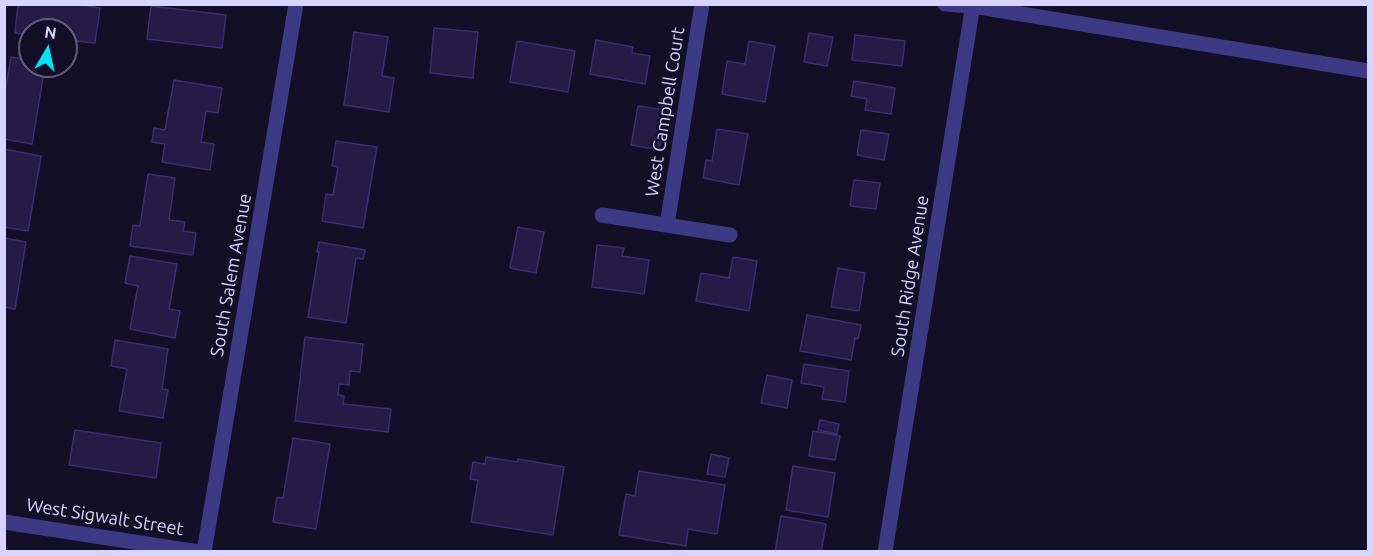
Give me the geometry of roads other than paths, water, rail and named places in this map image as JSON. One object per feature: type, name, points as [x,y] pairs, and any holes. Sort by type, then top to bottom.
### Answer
[{"type":"street","name":"South Salem Avenue","points":[[204,552],[296,4]]},
{"type":"street","name":"West Campbell Court","points":[[667,225],[702,4]]},
{"type":"street","points":[[945,4],[973,5],[1368,71]]},
{"type":"street","name":"South Ridge Avenue","points":[[885,552],[973,5]]},
{"type":"street","name":"West Campbell Court","points":[[602,214],[730,235]]},
{"type":"street","name":"West Sigwalt Street","points":[[4,522],[199,552]]}]
